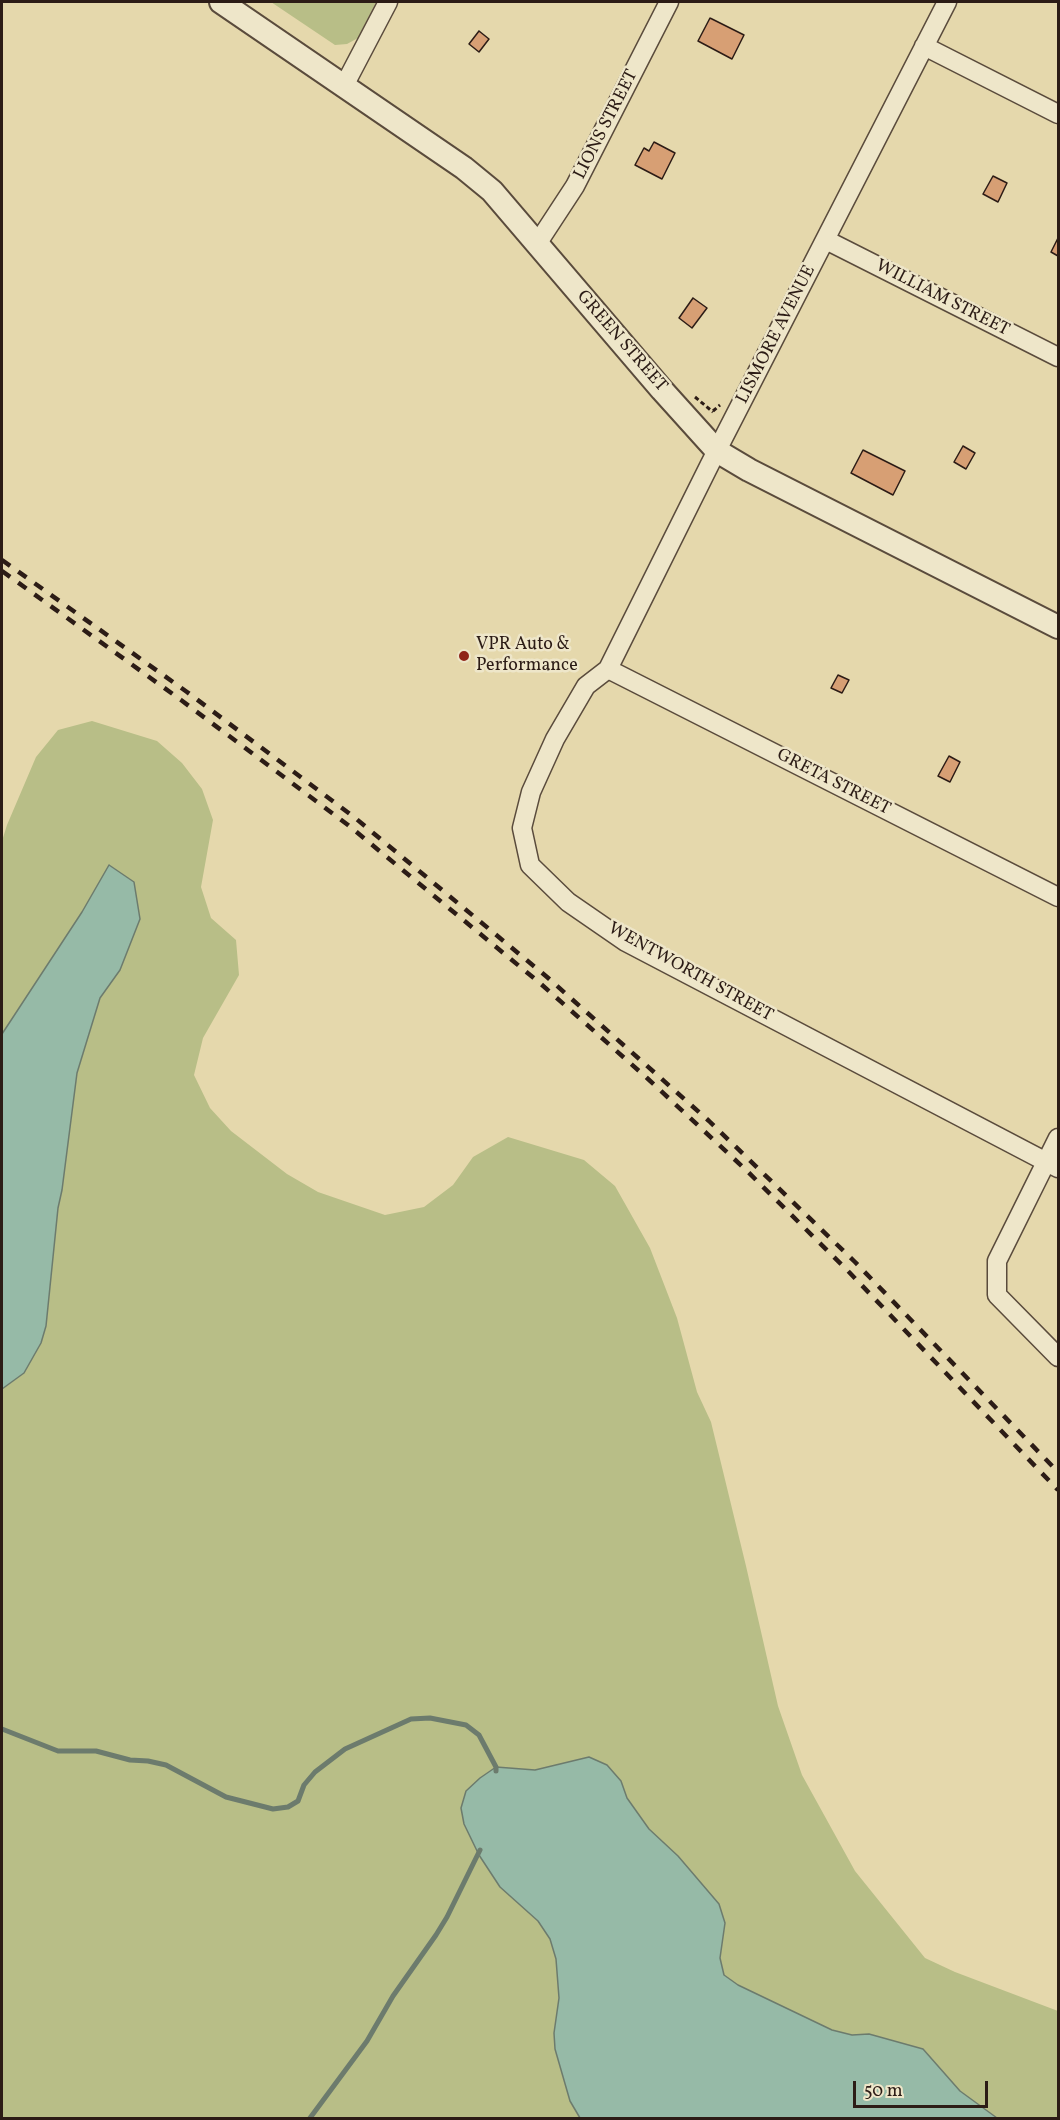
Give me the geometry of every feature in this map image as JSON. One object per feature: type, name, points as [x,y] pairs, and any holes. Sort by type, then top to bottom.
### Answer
[{"type":"street","name":"GREEN STREET","points":[[220,2],[464,168],[485,185],[717,451],[749,470],[1059,627]]},
{"type":"street","points":[[344,86],[388,2]]},
{"type":"street","name":"LIONS STREET","points":[[537,244],[575,186],[669,2]]},
{"type":"street","name":"LISMORE AVENUE","points":[[608,669],[947,2]]},
{"type":"street","points":[[924,46],[1059,114]]},
{"type":"street","name":"WILLIAM STREET","points":[[826,240],[1059,357]]},
{"type":"street","name":"GRETA STREET","points":[[608,669],[1059,897]]},
{"type":"street","name":"WENTWORTH STREET","points":[[608,669],[586,686],[555,739],[531,792],[522,828],[530,865],[568,902],[626,942],[1052,1165]]},
{"type":"street","points":[[1059,1138],[1052,1165],[997,1261],[997,1295],[1059,1357]]},
{"type":"green space","points":[[271,2],[376,2],[358,38],[347,44],[335,45]]},
{"type":"green space","points":[[92,721],[157,741],[182,763],[202,789],[213,820],[201,887],[211,918],[236,940],[239,975],[203,1038],[194,1075],[210,1108],[231,1131],[287,1174],[318,1192],[385,1215],[424,1207],[453,1185],[473,1157],[508,1137],[584,1160],[615,1186],[650,1248],[677,1318],[697,1392],[711,1422],[778,1706],[802,1775],[855,1871],[925,1958],[955,1972],[1058,2011],[1058,2118],[997,2118],[960,2091],[923,2049],[869,2034],[852,2035],[832,2030],[738,1985],[724,1975],[720,1958],[725,1923],[719,1904],[678,1856],[649,1829],[627,1798],[621,1781],[553,1767],[535,1770],[496,1767],[479,1855],[500,1887],[538,1921],[550,1939],[556,1959],[559,1998],[554,2033],[555,2049],[570,2101],[580,2118],[2,2118],[2,1389],[24,1373],[41,1343],[46,1327],[58,1208],[77,1073],[100,998],[120,970],[140,919],[134,882],[109,865],[82,912],[2,1034],[2,841],[36,757],[58,730]]},
{"type":"shaded area","points":[[109,865],[134,882],[140,919],[120,970],[100,998],[77,1073],[58,1208],[46,1326],[41,1343],[24,1373],[2,1389],[2,1034],[82,912]]},
{"type":"shaded area","points":[[589,1757],[607,1765],[621,1781],[627,1798],[649,1829],[678,1856],[719,1904],[725,1923],[720,1958],[724,1975],[738,1985],[832,2030],[852,2035],[869,2034],[923,2049],[960,2091],[997,2118],[580,2118],[570,2101],[555,2049],[554,2033],[559,1998],[556,1959],[550,1939],[538,1921],[500,1887],[479,1855],[464,1824],[461,1808],[466,1791],[496,1767],[535,1770]]},
{"type":"building","points":[[710,18],[744,35],[732,59],[698,41]]},
{"type":"building","points":[[479,31],[489,39],[479,52],[469,44]]},
{"type":"building","points":[[654,142],[675,153],[662,179],[635,165],[644,148],[649,151]]},
{"type":"building","points":[[993,176],[1007,183],[998,202],[983,194]]},
{"type":"building","points":[[1058,238],[1058,256],[1051,252]]},
{"type":"building","points":[[693,298],[707,308],[692,328],[679,318]]},
{"type":"building","points":[[963,446],[975,453],[966,469],[954,462]]},
{"type":"building","points":[[863,450],[905,471],[893,495],[851,473]]},
{"type":"building","points":[[838,675],[849,680],[842,693],[831,688]]},
{"type":"building","points":[[949,756],[960,762],[950,782],[938,776]]},
{"type":"waterway","points":[[2,1729],[58,1751],[96,1751],[130,1760],[166,1765],[226,1797],[273,1809],[288,1807],[298,1801],[304,1785],[315,1772],[345,1749],[411,1719],[430,1718],[466,1725],[479,1735],[496,1771]]},
{"type":"waterway","points":[[310,2118],[367,2041],[393,1996],[436,1935],[480,1850]]},
{"type":"railway","points":[[2,560],[187,692],[354,817],[547,977],[709,1121],[855,1262],[1058,1472]]},
{"type":"railway","points":[[2,571],[181,700],[348,825],[541,984],[745,1169],[849,1272],[1058,1490]]},
{"type":"place","name":"VPR Auto & Performance","points":[[464,656]]}]
